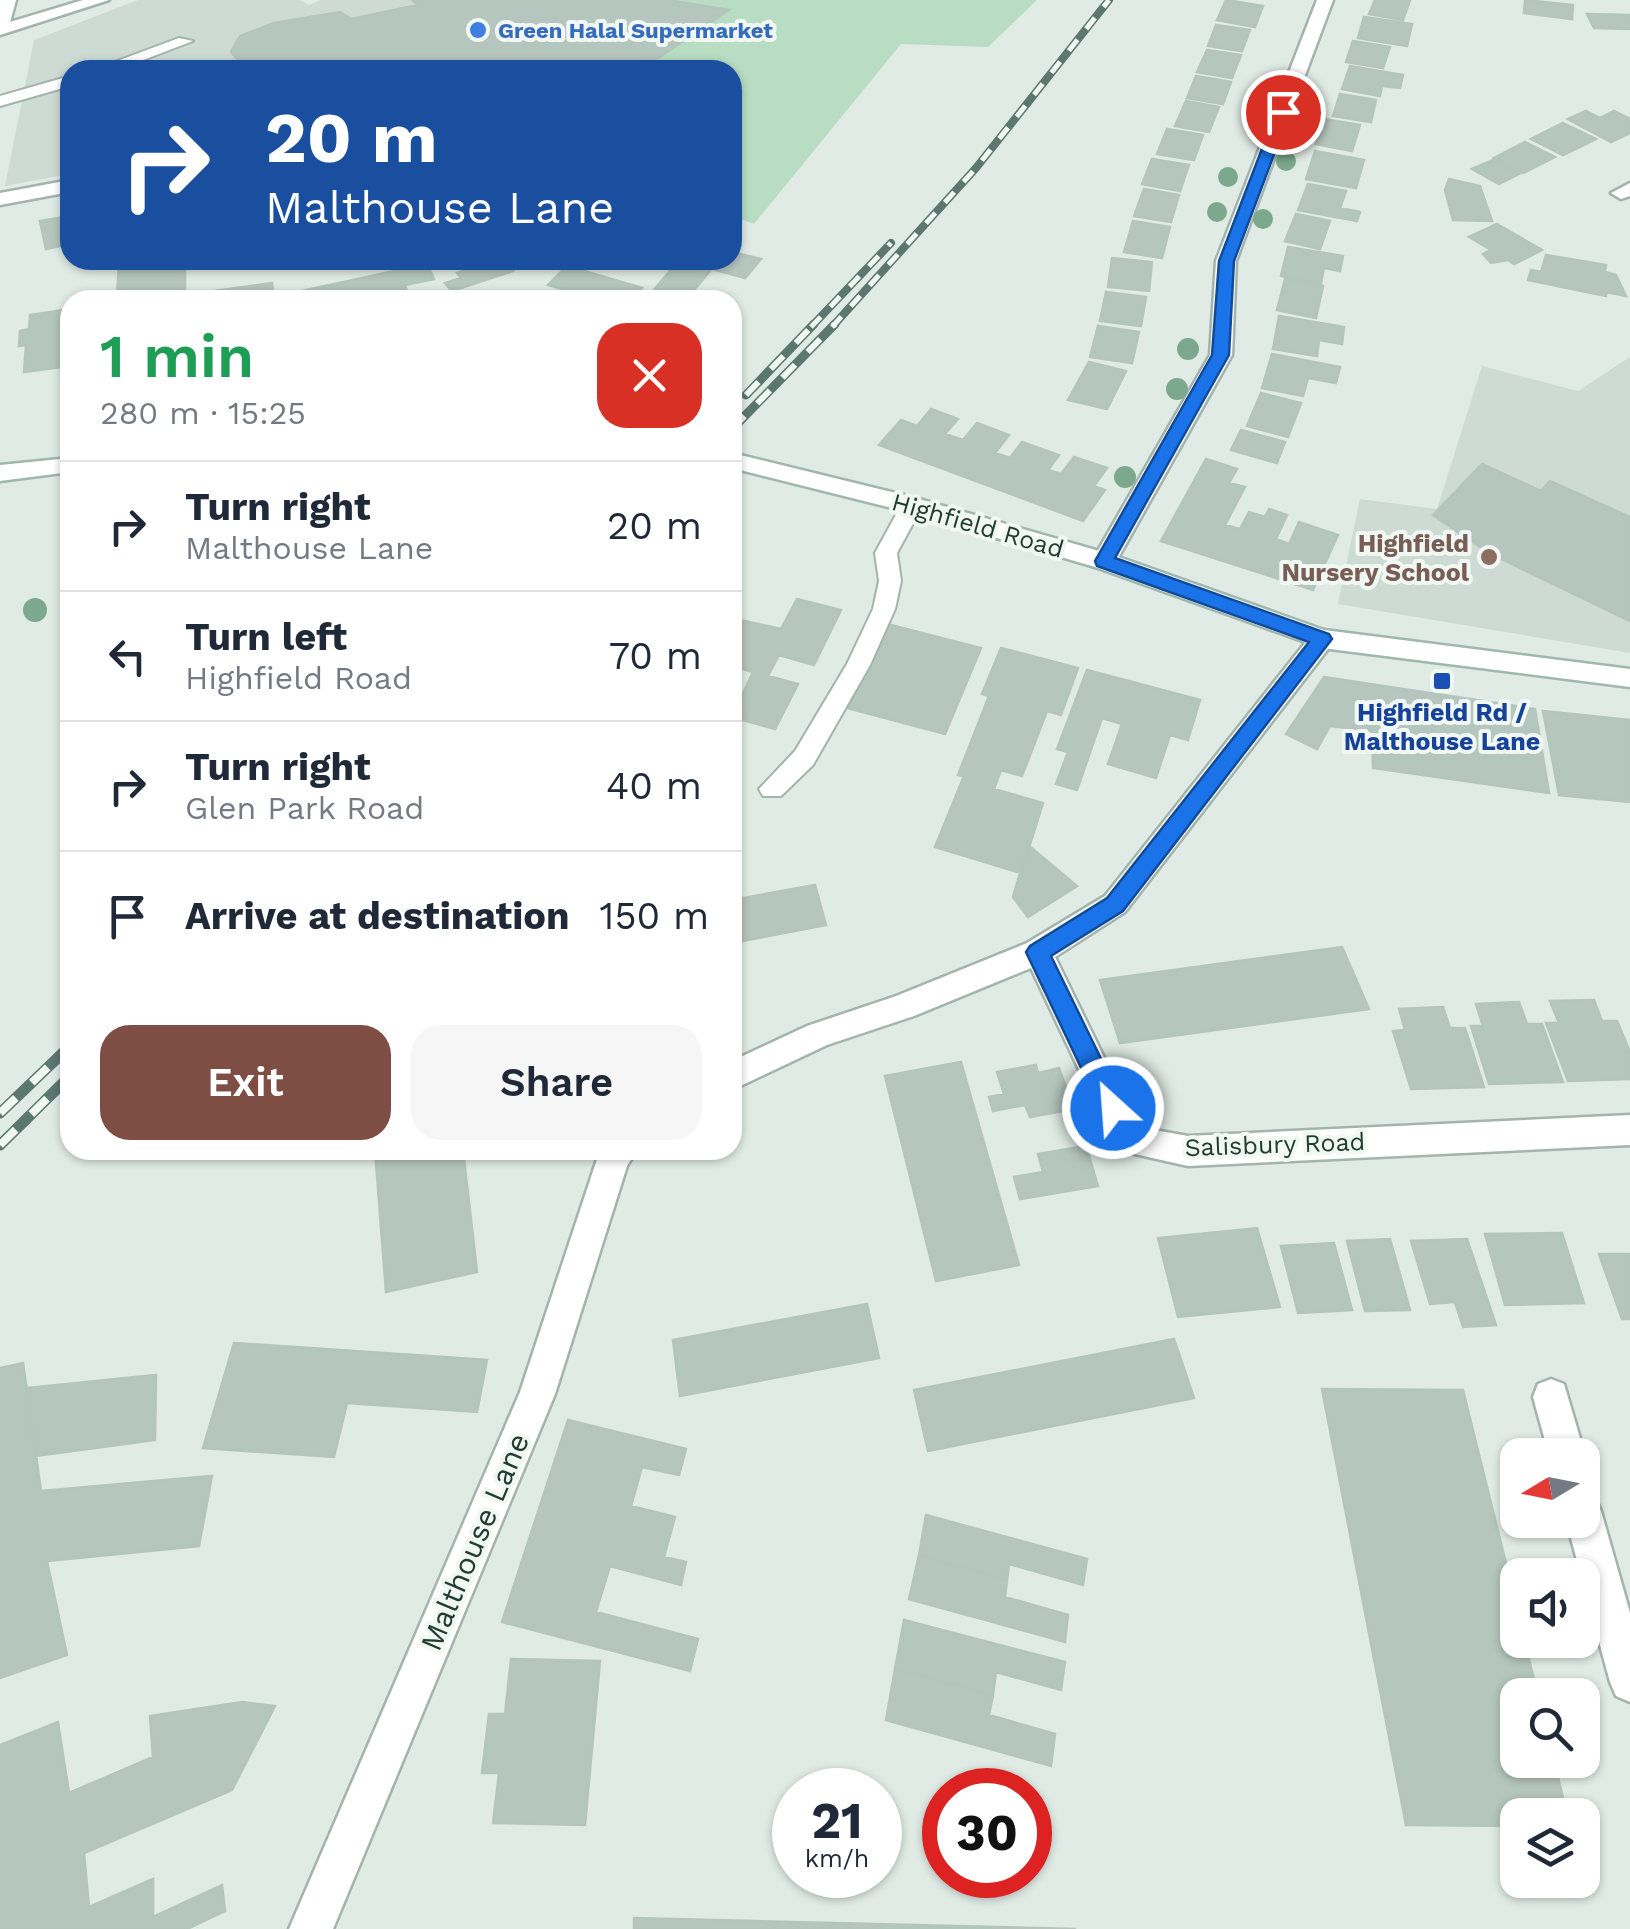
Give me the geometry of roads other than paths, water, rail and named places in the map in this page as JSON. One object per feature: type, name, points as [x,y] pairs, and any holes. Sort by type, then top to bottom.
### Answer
[{"type":"street","points":[[0,28],[8,0]]},
{"type":"street","points":[[0,28],[101,0]]},
{"type":"street","points":[[1104,561],[1220,355],[1226,261],[1326,0]]},
{"type":"street","points":[[0,199],[60,188]]},
{"type":"street","name":"Highfield Road","points":[[742,462],[912,505],[1104,561],[1322,639],[1630,678]]},
{"type":"street","points":[[0,473],[60,466]]},
{"type":"street","points":[[742,1071],[818,1035],[903,1007],[1038,952],[1115,904],[1322,639]]},
{"type":"street","name":"Salisbury Road","points":[[1038,952],[1128,1140],[1188,1150],[1630,1130]]},
{"type":"street","name":"Malthouse Lane","points":[[312,1929],[538,1394],[613,1160]]},
{"type":"street","points":[[1550,1396],[1562,1438]]},
{"type":"street","points":[[1590,1538],[1630,1682]]},
{"type":"lane","points":[[130,60],[184,41]]},
{"type":"lane","points":[[0,101],[60,84]]},
{"type":"lane","points":[[772,789],[804,758],[858,665],[884,608],[890,582],[886,554],[912,505]]},
{"type":"railway","points":[[832,327],[976,168],[1109,0]]},
{"type":"railway","points":[[811,327],[891,243]]},
{"type":"railway","points":[[746,395],[814,324]]},
{"type":"railway","points":[[742,419],[835,324]]},
{"type":"railway","points":[[0,1113],[60,1056]]},
{"type":"railway","points":[[0,1145],[60,1086]]},
{"type":"place","name":"Green Halal Supermarket","points":[[478,30]]},
{"type":"place","name":"Highfield Nursery School","points":[[1489,557]]},
{"type":"place","name":"Highfield Rd / Malthouse Lane","points":[[1442,681]]}]
